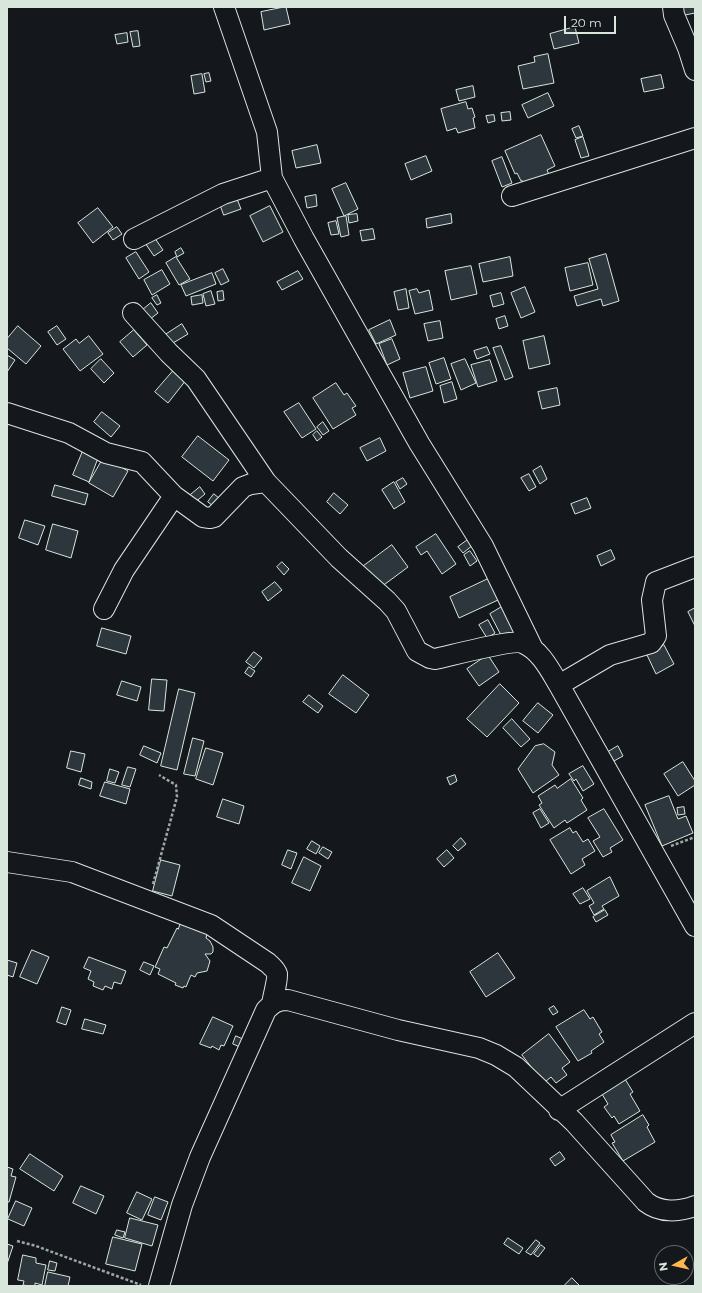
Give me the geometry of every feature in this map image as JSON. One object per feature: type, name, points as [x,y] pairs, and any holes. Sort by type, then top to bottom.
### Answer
[{"type":"street","points":[[224,7],[267,132],[272,178],[308,246],[415,436],[483,546],[533,649],[544,662],[559,685],[695,926]]},
{"type":"street","points":[[672,7],[695,70]]},
{"type":"street","points":[[512,196],[695,138]]},
{"type":"street","points":[[134,239],[223,194],[272,178]]},
{"type":"street","points":[[133,313],[169,353],[196,379],[266,482],[339,558],[387,600],[396,611],[420,654],[435,659],[509,642],[522,642],[533,649]]},
{"type":"street","points":[[7,413],[69,434],[106,453],[142,462],[174,496],[203,517],[214,517],[243,487],[251,484],[266,482]]},
{"type":"street","points":[[104,609],[124,570],[174,496]]},
{"type":"street","points":[[559,685],[610,655],[651,643],[656,636],[652,600],[656,582],[695,568]]},
{"type":"street","points":[[7,862],[72,872],[212,926],[268,963],[277,974],[272,1004]]},
{"type":"street","points":[[159,1286],[182,1205],[200,1157],[266,1010],[279,1000],[288,1000],[398,1030],[479,1048],[496,1055],[516,1067],[559,1110],[574,1122],[646,1202],[653,1207],[672,1211],[695,1206]]},
{"type":"street","points":[[559,1110],[695,1023]]},
{"type":"path","points":[[148,902],[178,797],[176,785],[159,775]]},
{"type":"path","points":[[653,853],[695,836]]},
{"type":"path","points":[[17,1241],[36,1246],[143,1286]]},
{"type":"building","points":[[286,7],[290,24],[264,30],[261,12]]},
{"type":"building","points":[[679,7],[695,7],[695,13],[680,16]]},
{"type":"building","points":[[575,27],[579,43],[554,49],[550,34]]},
{"type":"building","points":[[138,31],[140,46],[133,47],[130,32]]},
{"type":"building","points":[[127,33],[128,42],[117,44],[115,35]]},
{"type":"building","points":[[548,54],[554,83],[523,89],[518,66],[535,62],[534,57]]},
{"type":"building","points":[[209,73],[211,81],[206,82],[204,74]]},
{"type":"building","points":[[202,74],[205,92],[194,94],[191,76]]},
{"type":"building","points":[[661,75],[664,88],[644,92],[641,79]]},
{"type":"building","points":[[473,86],[475,97],[459,101],[456,90]]},
{"type":"building","points":[[548,93],[554,106],[528,118],[522,105]]},
{"type":"building","points":[[466,102],[468,109],[472,108],[475,117],[473,118],[475,128],[458,133],[456,128],[447,131],[441,109]]},
{"type":"building","points":[[510,112],[511,120],[502,121],[501,113]]},
{"type":"building","points":[[494,115],[495,121],[488,123],[486,116]]},
{"type":"building","points":[[579,126],[583,136],[576,138],[572,129]]},
{"type":"building","points":[[541,135],[555,166],[547,170],[550,177],[526,188],[517,173],[515,174],[505,151]]},
{"type":"building","points":[[583,137],[589,156],[581,158],[575,140]]},
{"type":"building","points":[[317,145],[321,163],[296,168],[292,151]]},
{"type":"building","points":[[426,156],[432,171],[411,180],[405,164]]},
{"type":"building","points":[[502,157],[512,183],[502,187],[492,161]]},
{"type":"building","points":[[346,183],[358,209],[344,216],[332,189]]},
{"type":"building","points":[[316,195],[317,206],[307,208],[305,197]]},
{"type":"building","points":[[218,198],[237,199],[241,209],[224,215]]},
{"type":"building","points":[[270,206],[283,232],[263,242],[250,216]]},
{"type":"building","points":[[98,208],[113,227],[93,243],[78,223]]},
{"type":"building","points":[[357,214],[358,221],[349,223],[348,215]]},
{"type":"building","points":[[451,214],[452,223],[427,228],[426,219]]},
{"type":"building","points":[[346,216],[349,235],[341,237],[337,218]]},
{"type":"building","points":[[336,221],[339,234],[331,235],[328,223]]},
{"type":"building","points":[[117,227],[122,234],[113,240],[108,233]]},
{"type":"building","points":[[373,229],[375,239],[362,241],[360,231]]},
{"type":"building","points":[[152,234],[163,250],[154,256],[143,240]]},
{"type":"building","points":[[181,248],[184,253],[177,257],[175,252]]},
{"type":"building","points":[[136,252],[149,272],[139,279],[126,258]]},
{"type":"building","points":[[606,254],[619,301],[603,306],[601,299],[577,306],[574,296],[598,289],[589,259]]},
{"type":"building","points":[[176,257],[190,279],[179,285],[166,263]]},
{"type":"building","points":[[510,257],[513,276],[483,282],[479,264]]},
{"type":"building","points":[[588,263],[593,285],[570,291],[565,268]]},
{"type":"building","points":[[471,266],[477,294],[451,300],[445,271]]},
{"type":"building","points":[[223,269],[229,281],[221,285],[215,273]]},
{"type":"building","points":[[162,270],[170,284],[152,295],[144,280]]},
{"type":"building","points":[[298,271],[303,279],[282,290],[277,282]]},
{"type":"building","points":[[212,273],[216,284],[186,296],[181,285]]},
{"type":"building","points":[[525,287],[535,312],[521,318],[511,293]]},
{"type":"building","points":[[406,289],[409,308],[398,310],[394,292]]},
{"type":"building","points":[[417,289],[419,293],[429,290],[433,310],[415,314],[409,291]]},
{"type":"building","points":[[211,291],[215,304],[206,306],[203,294]]},
{"type":"building","points":[[223,291],[224,300],[218,301],[217,292]]},
{"type":"building","points":[[501,293],[504,304],[493,307],[490,296]]},
{"type":"building","points":[[157,295],[161,303],[157,305],[152,298]]},
{"type":"building","points":[[202,295],[203,303],[192,305],[191,297]]},
{"type":"building","points":[[151,303],[158,313],[146,322],[139,313]]},
{"type":"building","points":[[505,316],[508,326],[499,329],[496,319]]},
{"type":"building","points":[[390,320],[396,335],[376,344],[369,330]]},
{"type":"building","points":[[440,321],[443,338],[428,341],[424,324]]},
{"type":"building","points":[[182,324],[188,334],[168,346],[162,337]]},
{"type":"building","points":[[18,326],[41,346],[26,364],[7,348],[7,339]]},
{"type":"building","points":[[57,326],[66,339],[57,345],[48,332]]},
{"type":"building","points":[[134,330],[147,345],[133,357],[120,342]]},
{"type":"building","points":[[89,336],[103,354],[80,371],[63,349],[76,339],[79,343]]},
{"type":"building","points":[[544,336],[550,364],[529,369],[523,341]]},
{"type":"building","points":[[392,339],[400,359],[387,365],[379,344]]},
{"type":"building","points":[[501,346],[513,377],[505,380],[493,348]]},
{"type":"building","points":[[487,347],[490,354],[477,359],[474,351]]},
{"type":"building","points":[[7,355],[15,360],[7,372]]},
{"type":"building","points":[[444,358],[451,379],[436,384],[429,363]]},
{"type":"building","points":[[101,359],[114,373],[104,383],[91,369]]},
{"type":"building","points":[[465,359],[476,383],[461,390],[451,364]]},
{"type":"building","points":[[490,360],[497,381],[478,387],[471,365]]},
{"type":"building","points":[[426,367],[433,391],[410,398],[403,373]]},
{"type":"building","points":[[174,370],[186,380],[168,403],[155,392]]},
{"type":"building","points":[[452,382],[457,399],[444,403],[440,386]]},
{"type":"building","points":[[336,383],[344,395],[347,393],[356,406],[352,408],[356,415],[333,429],[313,398]]},
{"type":"building","points":[[557,388],[560,405],[542,409],[538,392]]},
{"type":"building","points":[[299,403],[316,429],[302,438],[284,412]]},
{"type":"building","points":[[102,412],[120,426],[111,437],[94,422]]},
{"type":"building","points":[[323,422],[329,431],[323,435],[317,427]]},
{"type":"building","points":[[317,431],[322,437],[317,441],[313,435]]},
{"type":"building","points":[[198,436],[229,460],[213,481],[182,457]]},
{"type":"building","points":[[380,438],[386,451],[367,461],[360,448]]},
{"type":"building","points":[[83,451],[98,458],[89,482],[73,475]]},
{"type":"building","points":[[104,457],[128,471],[113,497],[89,483]]},
{"type":"building","points":[[541,466],[547,479],[540,484],[533,471]]},
{"type":"building","points":[[529,474],[536,487],[529,491],[521,478]]},
{"type":"building","points":[[403,478],[407,484],[400,489],[396,482]]},
{"type":"building","points":[[394,482],[405,502],[394,509],[382,490]]},
{"type":"building","points":[[55,485],[88,494],[85,505],[52,496]]},
{"type":"building","points":[[200,487],[205,494],[193,504],[188,497]]},
{"type":"building","points":[[334,493],[348,505],[340,514],[327,502]]},
{"type":"building","points":[[214,494],[220,499],[214,507],[208,502]]},
{"type":"building","points":[[587,498],[591,508],[575,514],[571,504]]},
{"type":"building","points":[[25,520],[45,526],[38,545],[19,538]]},
{"type":"building","points":[[53,524],[78,531],[71,558],[46,550]]},
{"type":"building","points":[[436,534],[456,564],[442,574],[427,551],[421,555],[416,547]]},
{"type":"building","points":[[469,539],[473,545],[463,553],[458,547]]},
{"type":"building","points":[[392,545],[408,567],[377,590],[361,568]]},
{"type":"building","points":[[611,550],[615,559],[601,566],[597,556]]},
{"type":"building","points":[[470,551],[477,561],[470,566],[464,555]]},
{"type":"building","points":[[282,562],[289,569],[284,575],[277,567]]},
{"type":"building","points":[[488,579],[498,600],[459,618],[450,597]]},
{"type":"building","points":[[275,582],[282,590],[268,601],[262,592]]},
{"type":"building","points":[[505,605],[519,631],[503,639],[490,614]]},
{"type":"building","points":[[695,608],[695,626],[688,612]]},
{"type":"building","points":[[488,620],[495,633],[487,638],[479,625]]},
{"type":"building","points":[[102,628],[131,636],[126,654],[97,646]]},
{"type":"building","points":[[664,645],[674,664],[656,674],[647,655]]},
{"type":"building","points":[[254,652],[262,658],[254,668],[246,662]]},
{"type":"building","points":[[488,655],[499,672],[479,686],[467,669]]},
{"type":"building","points":[[249,667],[255,671],[251,677],[245,673]]},
{"type":"building","points":[[343,675],[369,695],[356,713],[329,694]]},
{"type":"building","points":[[152,679],[167,680],[164,711],[149,710]]},
{"type":"building","points":[[122,681],[141,687],[137,701],[117,695]]},
{"type":"building","points":[[500,684],[519,703],[487,737],[467,719]]},
{"type":"building","points":[[179,689],[195,693],[177,770],[161,766]]},
{"type":"building","points":[[309,695],[323,706],[318,713],[303,702]]},
{"type":"building","points":[[538,703],[553,715],[538,733],[523,721]]},
{"type":"building","points":[[512,719],[530,739],[521,747],[503,728]]},
{"type":"building","points":[[193,738],[204,741],[195,776],[184,774]]},
{"type":"building","points":[[544,744],[555,752],[552,765],[559,775],[533,793],[518,769],[535,746]]},
{"type":"building","points":[[144,746],[161,753],[157,763],[140,755]]},
{"type":"building","points":[[618,746],[623,756],[614,761],[608,752]]},
{"type":"building","points":[[206,748],[223,753],[213,785],[196,779]]},
{"type":"building","points":[[71,751],[85,754],[81,772],[67,768]]},
{"type":"building","points":[[683,762],[695,781],[695,785],[678,796],[664,774]]},
{"type":"building","points":[[583,766],[594,784],[583,791],[576,779],[574,781],[569,774]]},
{"type":"building","points":[[128,767],[136,769],[130,787],[122,785]]},
{"type":"building","points":[[110,769],[119,772],[115,783],[107,781]]},
{"type":"building","points":[[455,775],[457,781],[450,785],[447,778]]},
{"type":"building","points":[[81,778],[92,782],[91,789],[79,785]]},
{"type":"building","points":[[571,779],[583,798],[581,800],[587,810],[567,823],[565,820],[554,828],[539,805],[542,803],[538,796],[555,785],[557,788]]},
{"type":"building","points":[[105,782],[130,789],[126,804],[100,796]]},
{"type":"building","points":[[669,796],[678,819],[686,816],[693,833],[662,846],[645,805]]},
{"type":"building","points":[[223,799],[244,806],[239,824],[217,817]]},
{"type":"building","points":[[684,807],[685,814],[678,815],[677,808]]},
{"type":"building","points":[[540,809],[549,823],[541,828],[533,813]]},
{"type":"building","points":[[604,809],[623,840],[610,848],[612,852],[603,857],[593,841],[600,837],[588,818]]},
{"type":"building","points":[[570,828],[573,833],[576,831],[583,842],[588,839],[595,851],[582,859],[585,865],[571,874],[550,840]]},
{"type":"building","points":[[461,838],[466,844],[458,851],[453,846]]},
{"type":"building","points":[[312,841],[320,846],[316,854],[307,849]]},
{"type":"building","points":[[323,847],[332,852],[328,859],[319,853]]},
{"type":"building","points":[[288,850],[297,853],[291,869],[282,865]]},
{"type":"building","points":[[447,850],[454,858],[444,867],[437,859]]},
{"type":"building","points":[[304,857],[321,866],[310,891],[292,883]]},
{"type":"building","points":[[161,860],[180,865],[172,896],[153,891]]},
{"type":"building","points":[[610,877],[619,896],[602,906],[604,909],[594,915],[589,906],[594,903],[587,891]]},
{"type":"building","points":[[583,888],[590,899],[580,904],[573,894]]},
{"type":"building","points":[[605,910],[608,915],[596,922],[593,917]]},
{"type":"building","points":[[181,922],[207,934],[206,938],[210,941],[213,947],[213,952],[211,954],[205,954],[210,961],[207,971],[197,973],[195,977],[191,975],[186,987],[184,986],[183,988],[175,985],[176,983],[158,974],[160,969],[155,967],[164,947],[167,948]]},
{"type":"building","points":[[32,950],[49,957],[37,984],[20,977]]},
{"type":"building","points":[[498,953],[515,978],[486,997],[470,972]]},
{"type":"building","points":[[89,957],[126,971],[121,984],[114,982],[112,989],[105,986],[103,990],[93,986],[94,982],[88,979],[91,971],[84,968]]},
{"type":"building","points":[[7,960],[17,963],[13,977],[7,975]]},
{"type":"building","points":[[144,962],[154,966],[150,975],[140,970]]},
{"type":"building","points":[[554,1006],[558,1012],[553,1015],[549,1009]]},
{"type":"building","points":[[62,1007],[71,1010],[66,1025],[57,1022]]},
{"type":"building","points":[[584,1010],[590,1019],[593,1017],[602,1032],[599,1034],[604,1042],[591,1051],[592,1053],[578,1061],[556,1027]]},
{"type":"building","points":[[213,1017],[233,1026],[224,1046],[221,1045],[219,1050],[212,1046],[211,1048],[200,1044]]},
{"type":"building","points":[[85,1019],[106,1025],[103,1034],[82,1029]]},
{"type":"building","points":[[549,1034],[570,1062],[562,1068],[567,1075],[556,1083],[551,1077],[545,1082],[540,1075],[538,1076],[522,1055]]},
{"type":"building","points":[[236,1036],[243,1039],[240,1047],[233,1044]]},
{"type":"building","points":[[625,1079],[633,1092],[630,1094],[640,1111],[619,1124],[614,1116],[612,1118],[604,1107],[608,1104],[602,1094]]},
{"type":"building","points":[[643,1115],[649,1125],[647,1127],[655,1142],[623,1161],[612,1143],[615,1142],[611,1135]]},
{"type":"building","points":[[560,1152],[565,1159],[555,1166],[550,1159]]},
{"type":"building","points":[[30,1154],[63,1176],[54,1191],[20,1169]]},
{"type":"building","points":[[7,1167],[13,1169],[11,1176],[16,1177],[9,1202],[7,1202]]},
{"type":"building","points":[[81,1186],[104,1196],[96,1214],[73,1203]]},
{"type":"building","points":[[137,1192],[152,1199],[142,1220],[127,1213]]},
{"type":"building","points":[[155,1197],[168,1202],[161,1220],[148,1215]]},
{"type":"building","points":[[16,1201],[32,1208],[24,1226],[8,1219]]},
{"type":"building","points":[[130,1218],[158,1225],[152,1246],[125,1238]]},
{"type":"building","points":[[117,1230],[125,1232],[123,1238],[115,1235]]},
{"type":"building","points":[[113,1237],[142,1244],[135,1271],[106,1264]]},
{"type":"building","points":[[508,1238],[523,1248],[519,1254],[504,1244]]},
{"type":"building","points":[[536,1240],[540,1243],[531,1255],[526,1252]]},
{"type":"building","points":[[7,1244],[13,1246],[7,1264]]},
{"type":"building","points":[[541,1245],[545,1248],[538,1257],[534,1254]]},
{"type":"building","points":[[23,1255],[36,1258],[36,1263],[46,1265],[42,1285],[35,1283],[35,1286],[23,1285],[24,1281],[18,1280]]},
{"type":"building","points":[[50,1261],[57,1263],[55,1271],[48,1270]]},
{"type":"building","points":[[48,1272],[70,1277],[68,1286],[45,1286]]},
{"type":"building","points":[[572,1278],[580,1286],[564,1286]]}]
